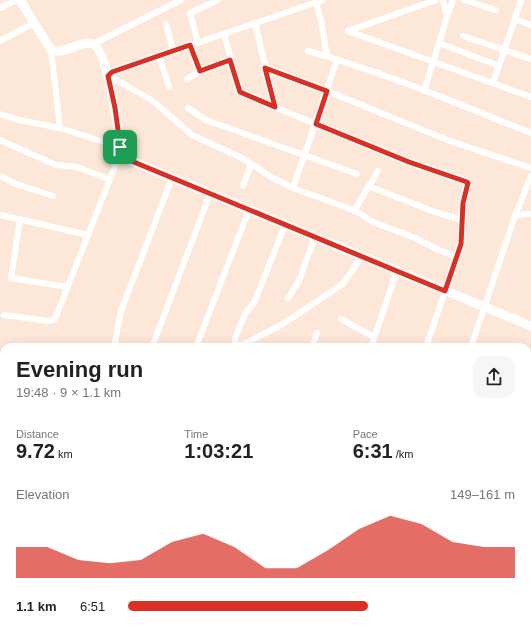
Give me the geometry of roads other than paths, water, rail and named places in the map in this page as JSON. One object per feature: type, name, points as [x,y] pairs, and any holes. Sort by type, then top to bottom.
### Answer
[{"type":"street","points":[[0,8],[17,0]]},
{"type":"street","points":[[20,0],[51,50],[60,128]]},
{"type":"street","points":[[51,50],[70,49],[88,43],[93,44],[181,0]]},
{"type":"street","points":[[198,43],[190,13],[218,0]]},
{"type":"street","points":[[108,76],[112,72],[323,0]]},
{"type":"street","points":[[436,0],[348,31],[531,97]]},
{"type":"street","points":[[443,0],[447,17]]},
{"type":"street","points":[[424,90],[453,0]]},
{"type":"street","points":[[464,0],[496,10]]},
{"type":"street","points":[[493,83],[521,0]]},
{"type":"street","points":[[316,2],[321,20],[327,56]]},
{"type":"street","points":[[515,19],[531,25]]},
{"type":"street","points":[[0,41],[34,23]]},
{"type":"street","points":[[254,23],[275,107]]},
{"type":"street","points":[[166,24],[173,51]]},
{"type":"street","points":[[224,34],[240,92],[409,162],[468,183],[464,196],[461,244],[427,343]]},
{"type":"street","points":[[463,36],[531,59]]},
{"type":"street","points":[[439,43],[499,66]]},
{"type":"street","points":[[93,44],[97,48],[108,76],[115,108],[121,149],[123,156],[129,160],[531,326]]},
{"type":"street","points":[[190,45],[200,71]]},
{"type":"street","points":[[308,51],[327,56],[424,90],[531,133]]},
{"type":"street","points":[[159,56],[169,87]]},
{"type":"street","points":[[187,79],[200,71],[230,60]]},
{"type":"street","points":[[293,188],[337,60]]},
{"type":"street","points":[[265,68],[327,91],[450,141],[531,168]]},
{"type":"street","points":[[108,76],[153,101],[192,135],[244,159],[270,177],[293,188],[354,211],[371,220],[416,238],[457,257]]},
{"type":"street","points":[[188,108],[206,120],[357,174]]},
{"type":"street","points":[[0,114],[19,120],[60,128],[121,149]]},
{"type":"street","points":[[0,140],[56,165],[77,167],[109,179]]},
{"type":"street","points":[[4,315],[52,321],[57,316],[121,149]]},
{"type":"street","points":[[243,186],[252,164]]},
{"type":"street","points":[[354,211],[378,171]]},
{"type":"street","points":[[0,176],[16,184],[53,196]]},
{"type":"street","points":[[472,343],[515,216],[531,176]]},
{"type":"street","points":[[115,343],[121,311],[172,178]]},
{"type":"street","points":[[368,186],[435,212],[462,220]]},
{"type":"street","points":[[154,343],[210,194]]},
{"type":"street","points":[[198,343],[249,210]]},
{"type":"street","points":[[515,216],[531,214]]},
{"type":"street","points":[[0,215],[88,235]]},
{"type":"street","points":[[20,219],[11,278],[68,287]]},
{"type":"street","points":[[235,343],[235,338],[246,314],[255,301],[285,225]]},
{"type":"street","points":[[288,298],[298,283],[315,237]]},
{"type":"street","points":[[246,343],[283,324],[343,284],[362,256]]},
{"type":"street","points":[[372,343],[397,271]]},
{"type":"street","points":[[341,320],[374,337]]},
{"type":"street","points":[[314,343],[318,333]]}]
